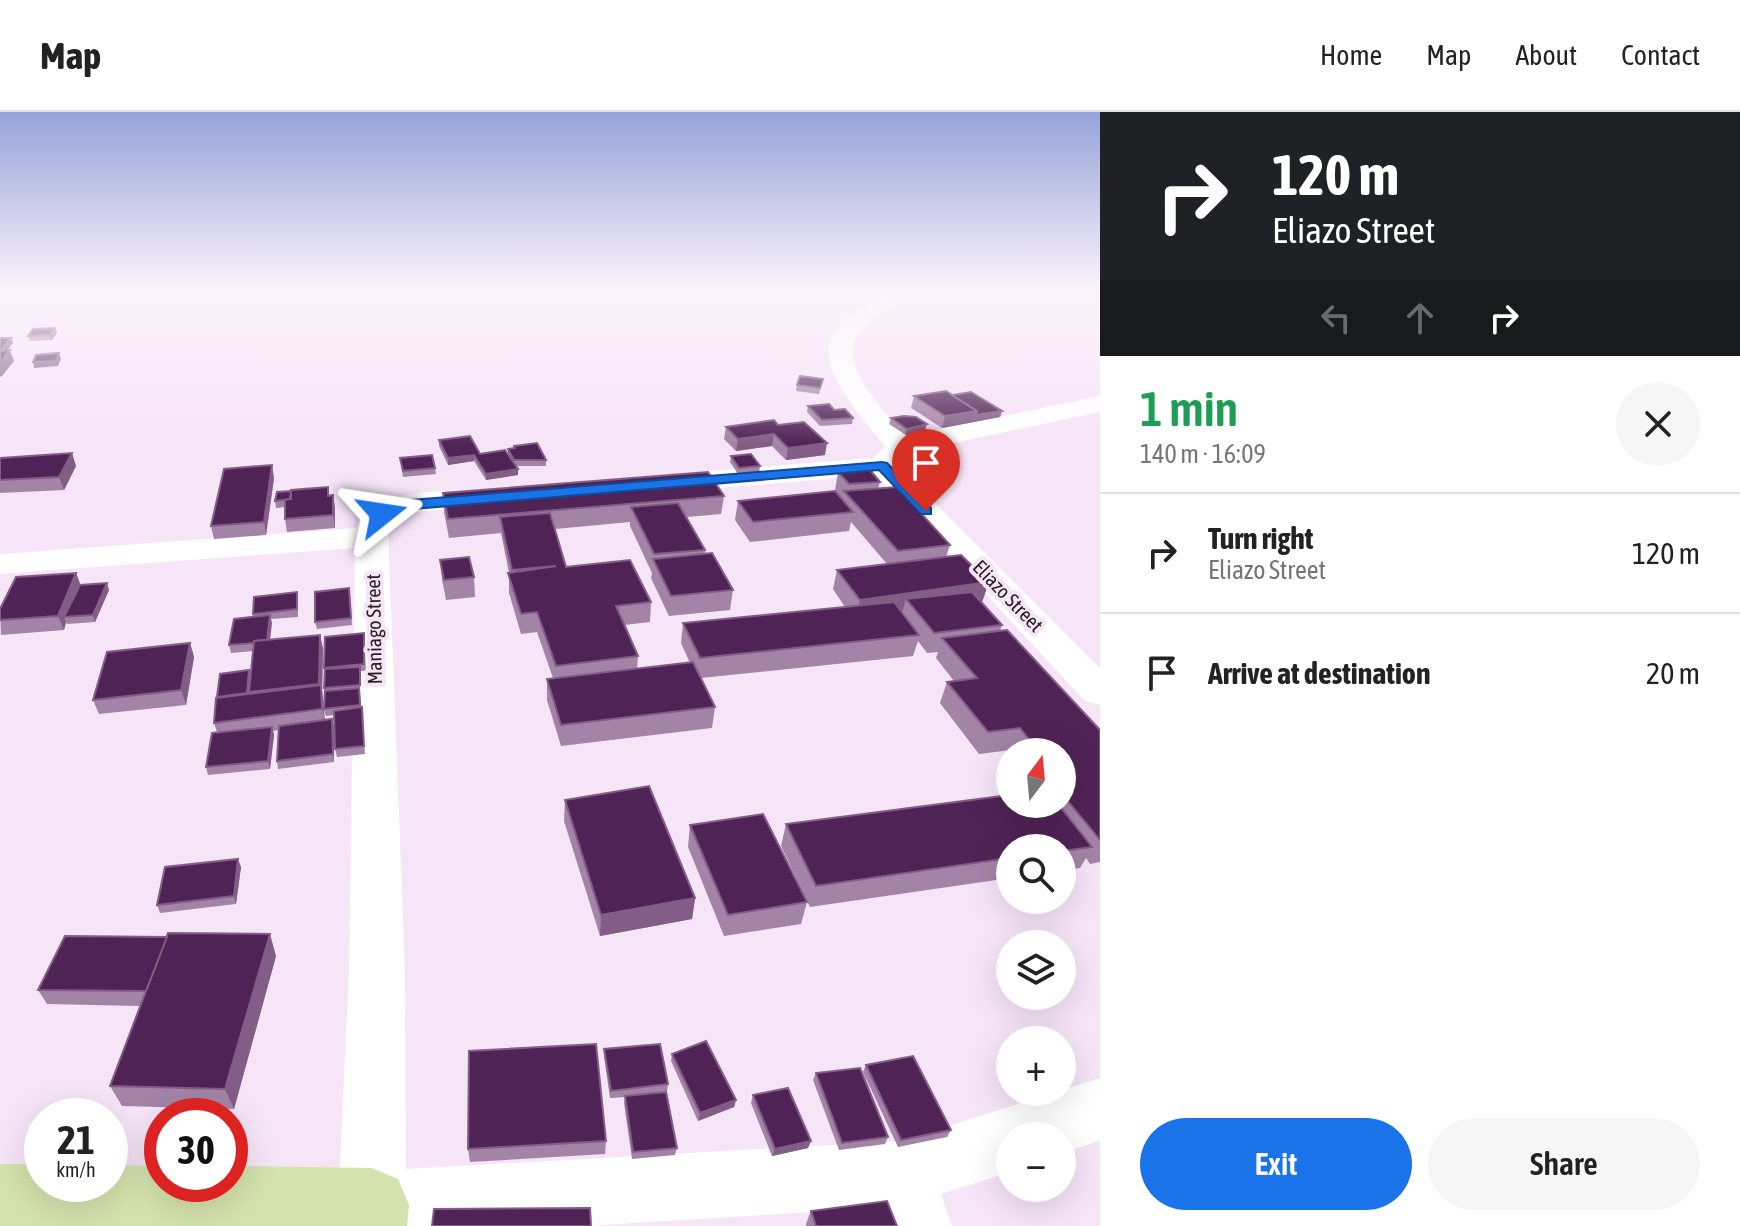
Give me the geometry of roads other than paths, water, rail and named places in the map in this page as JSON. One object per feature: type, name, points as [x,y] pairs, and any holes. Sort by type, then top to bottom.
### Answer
[{"type":"main road","points":[[0,1201],[371,1216]]},
{"type":"street","name":"Eliazo Street","points":[[843,341],[840,358],[852,387],[892,456],[1100,692]]},
{"type":"street","points":[[633,486],[892,456],[1100,404]]},
{"type":"street","points":[[0,564],[373,537],[372,524],[382,514],[398,506],[523,495]]},
{"type":"street","name":"Maniago Street","points":[[371,1216],[377,969],[373,537]]},
{"type":"street","points":[[1062,1122],[1100,1109]]},
{"type":"street","points":[[371,1216],[910,1200],[996,1148]]}]
